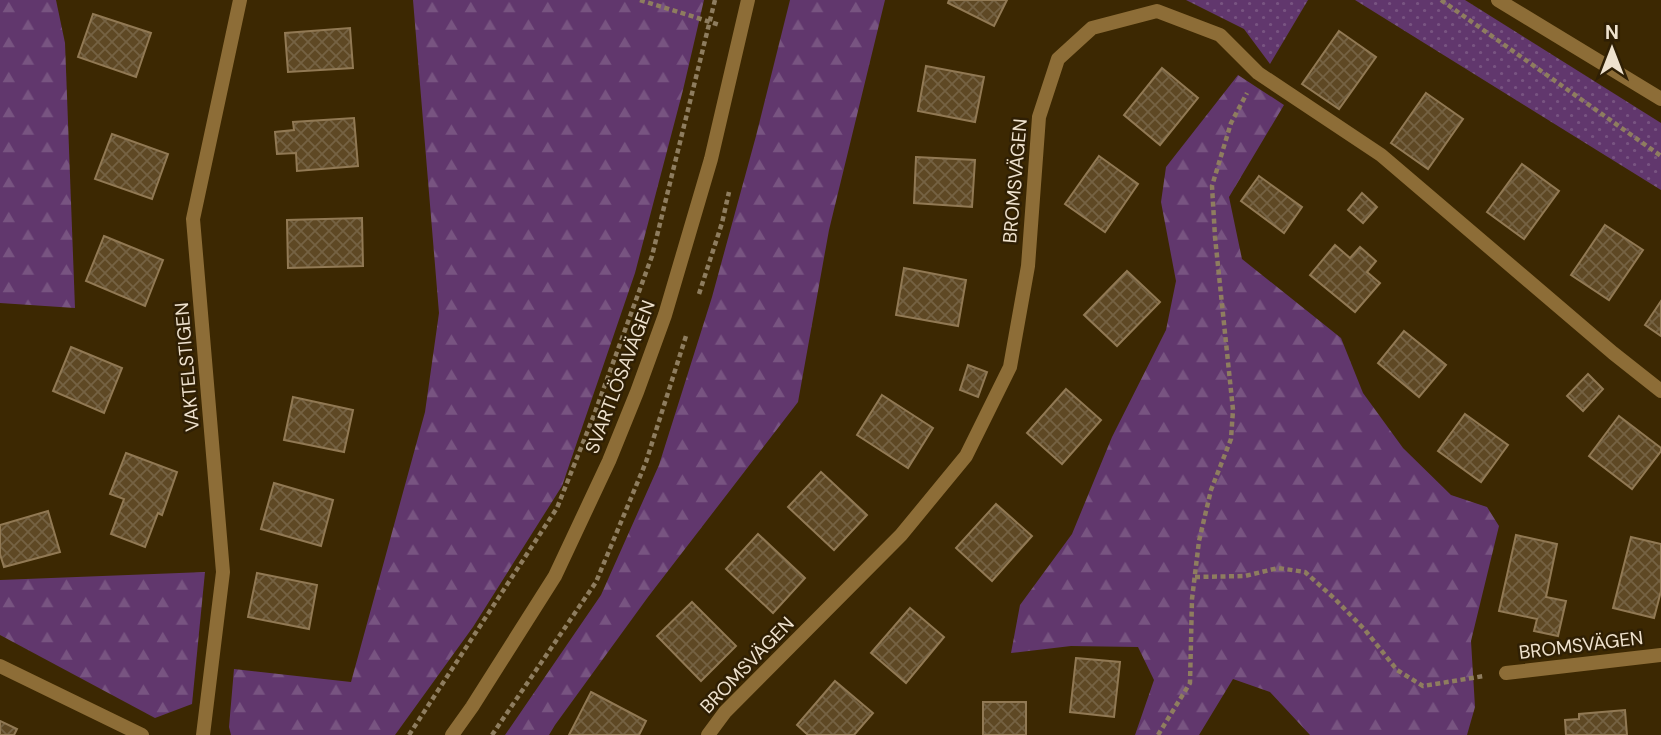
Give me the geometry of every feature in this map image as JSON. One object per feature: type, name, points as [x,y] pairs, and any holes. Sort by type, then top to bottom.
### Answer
[{"type":"street","name":"VAKTELSTIGEN","points":[[202,735],[223,572],[193,219],[240,0]]},
{"type":"street","name":"SVARTLÖSAVÄGEN","points":[[452,735],[555,576],[610,461],[665,315],[711,159],[748,0]]},
{"type":"street","points":[[1498,0],[1661,99]]},
{"type":"street","name":"BROMSVÄGEN","points":[[708,735],[725,712],[901,536],[966,456],[1010,367],[1028,266],[1039,117],[1058,60],[1091,28],[1157,11],[1220,35],[1258,73],[1381,155],[1661,391]]},
{"type":"street","name":"BROMSVÄGEN","points":[[1506,673],[1661,655]]},
{"type":"street","points":[[0,666],[142,735]]},
{"type":"path","points":[[640,0],[741,32]]},
{"type":"path","points":[[409,735],[557,508],[652,257],[715,0]]},
{"type":"path","points":[[1441,0],[1661,156]]},
{"type":"path","points":[[1158,735],[1190,683],[1192,599],[1199,541],[1211,490],[1231,439],[1233,410],[1212,187],[1231,123],[1258,73]]},
{"type":"path","points":[[1195,577],[1245,576],[1278,568],[1305,572],[1365,630],[1397,670],[1423,686],[1506,673]]},
{"type":"green space","points":[[0,0],[56,0],[65,43],[75,308],[0,303]]},
{"type":"green space","points":[[413,0],[704,0],[635,273],[562,486],[473,627],[395,735],[231,735],[229,727],[234,669],[351,682],[425,412],[439,313]]},
{"type":"green space","points":[[790,0],[885,0],[829,230],[798,402],[648,597],[549,735],[505,735],[601,595],[659,465],[712,297]]},
{"type":"green space","points":[[1186,0],[1308,0],[1270,64],[1244,29]]},
{"type":"green space","points":[[1355,0],[1465,0],[1661,123],[1661,190]]},
{"type":"green space","points":[[1238,75],[1284,105],[1229,197],[1242,259],[1341,338],[1363,393],[1403,448],[1451,495],[1487,507],[1499,526],[1471,641],[1475,707],[1467,735],[1310,735],[1270,692],[1233,679],[1199,735],[1135,735],[1154,680],[1138,647],[1071,646],[1011,653],[1020,605],[1072,534],[1112,437],[1166,330],[1176,281],[1161,202],[1166,167]]},
{"type":"green space","points":[[205,572],[192,704],[155,718],[0,635],[0,580]]},
{"type":"building","points":[[949,0],[1007,0],[994,26],[948,3]]},
{"type":"building","points":[[93,14],[151,33],[136,77],[78,57]]},
{"type":"building","points":[[350,28],[353,68],[288,72],[285,33]]},
{"type":"building","points":[[1339,31],[1376,57],[1339,109],[1302,84]]},
{"type":"building","points":[[926,66],[984,77],[975,122],[918,111]]},
{"type":"building","points":[[1162,68],[1198,98],[1160,145],[1124,115]]},
{"type":"building","points":[[1426,93],[1463,119],[1428,169],[1391,143]]},
{"type":"building","points":[[354,118],[358,166],[297,171],[296,153],[277,154],[275,132],[294,130],[293,122]]},
{"type":"building","points":[[112,134],[168,154],[152,199],[95,179]]},
{"type":"building","points":[[1099,156],[1138,184],[1105,232],[1065,204]]},
{"type":"building","points":[[916,157],[975,160],[972,207],[914,203]]},
{"type":"building","points":[[1522,164],[1559,191],[1524,239],[1487,212]]},
{"type":"building","points":[[1259,176],[1302,207],[1284,233],[1241,201]]},
{"type":"building","points":[[1362,193],[1377,207],[1363,223],[1348,210]]},
{"type":"building","points":[[362,218],[363,266],[288,268],[287,220]]},
{"type":"building","points":[[1605,225],[1643,250],[1609,300],[1571,275]]},
{"type":"building","points":[[104,236],[163,260],[145,306],[86,281]]},
{"type":"building","points":[[1335,245],[1350,258],[1360,247],[1376,261],[1367,272],[1380,283],[1355,312],[1310,275]]},
{"type":"building","points":[[904,268],[966,280],[958,326],[896,315]]},
{"type":"building","points":[[1127,271],[1160,302],[1117,346],[1084,315]]},
{"type":"building","points":[[1661,301],[1661,336],[1645,325]]},
{"type":"building","points":[[1404,331],[1446,365],[1419,397],[1378,363]]},
{"type":"building","points":[[71,347],[122,368],[104,413],[53,391]]},
{"type":"building","points":[[968,365],[987,372],[978,397],[960,390]]},
{"type":"building","points":[[1588,374],[1603,389],[1583,411],[1567,396]]},
{"type":"building","points":[[1066,389],[1101,420],[1062,464],[1027,433]]},
{"type":"building","points":[[882,395],[933,428],[908,468],[857,435]]},
{"type":"building","points":[[293,397],[353,410],[344,452],[284,440]]},
{"type":"building","points":[[1465,414],[1508,445],[1481,482],[1438,451]]},
{"type":"building","points":[[1619,416],[1661,448],[1632,489],[1589,456]]},
{"type":"building","points":[[126,453],[177,472],[162,515],[158,513],[145,547],[111,534],[124,499],[110,494]]},
{"type":"building","points":[[821,472],[867,515],[834,550],[788,507]]},
{"type":"building","points":[[274,483],[333,500],[321,546],[261,529]]},
{"type":"building","points":[[996,504],[1032,536],[992,581],[956,548]]},
{"type":"building","points":[[48,511],[60,552],[4,567],[0,554],[0,525]]},
{"type":"building","points":[[758,534],[805,578],[773,613],[726,569]]},
{"type":"building","points":[[1516,535],[1557,544],[1546,597],[1566,601],[1558,636],[1534,631],[1537,619],[1499,611]]},
{"type":"building","points":[[1631,537],[1661,544],[1661,591],[1654,618],[1613,608]]},
{"type":"building","points":[[257,573],[317,585],[309,629],[248,617]]},
{"type":"building","points":[[692,602],[736,646],[701,681],[657,636]]},
{"type":"building","points":[[910,608],[944,637],[906,683],[871,653]]},
{"type":"building","points":[[1076,658],[1120,662],[1114,717],[1070,712]]},
{"type":"building","points":[[835,681],[873,713],[854,735],[808,735],[797,725]]},
{"type":"building","points":[[591,692],[646,721],[639,735],[569,735]]},
{"type":"building","points":[[983,702],[1026,702],[1026,735],[983,735]]},
{"type":"building","points":[[1625,710],[1627,735],[1566,735],[1565,720],[1579,719],[1579,714]]},
{"type":"building","points":[[0,721],[17,729],[14,735],[0,735]]}]
